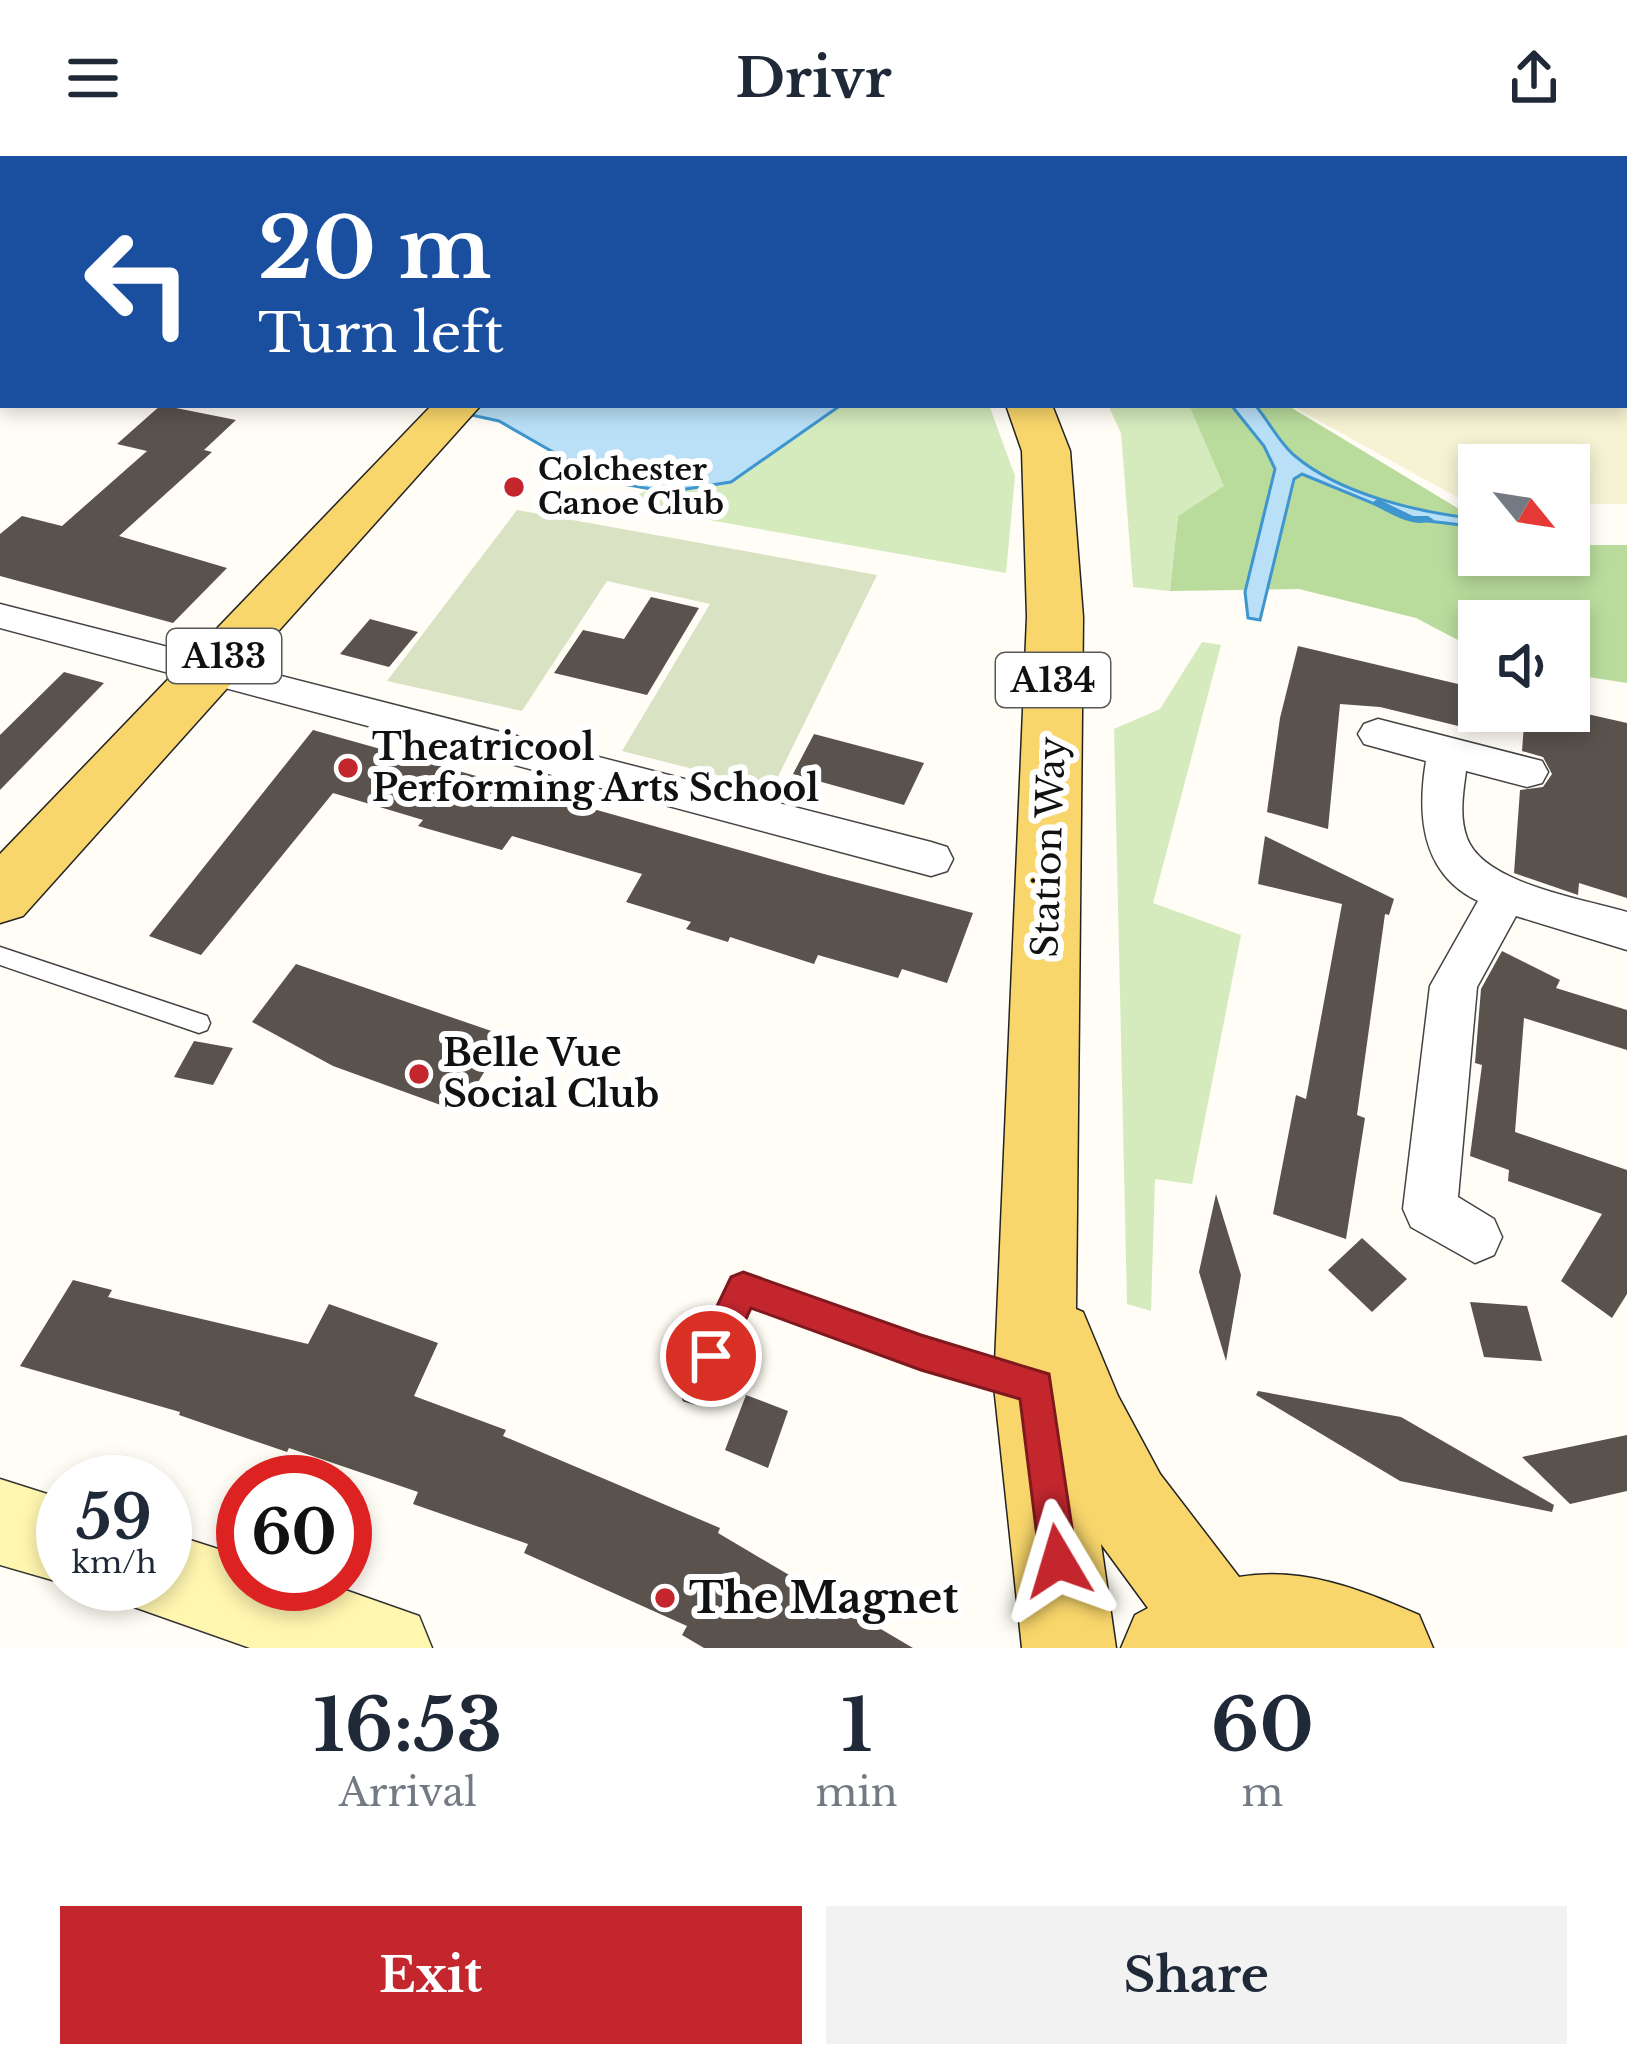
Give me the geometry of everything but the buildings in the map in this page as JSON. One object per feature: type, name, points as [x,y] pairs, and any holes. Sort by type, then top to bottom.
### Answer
[{"type":"main road","name":"Station Way","points":[[1030,408],[1046,451],[1055,617],[1036,1386],[1069,1648]]},
{"type":"main road","name":"A133","points":[[0,897],[453,411]]},
{"type":"main road","name":"Station Way","points":[[1035,1293],[1088,1426],[1193,1638]]},
{"type":"main road","name":"A134","points":[[1193,1638],[1262,1621],[1311,1623],[1357,1634],[1386,1648]]},
{"type":"street","points":[[0,616],[207,674],[277,685],[931,859]]},
{"type":"street","points":[[1378,734],[1526,772]]},
{"type":"street","points":[[1448,752],[1439,787],[1438,830],[1460,866],[1503,897],[1627,931]]},
{"type":"street","points":[[1475,1237],[1430,1209],[1454,986],[1503,897]]},
{"type":"street","points":[[0,1522],[36,1533]]},
{"type":"street","points":[[192,1585],[387,1648]]},
{"type":"lane","points":[[0,956],[199,1023]]},
{"type":"lane","points":[[694,1390],[743,1288],[921,1352],[1036,1386]]},
{"type":"shaded area","points":[[1295,408],[1627,408],[1627,504],[1590,504],[1590,444],[1458,444],[1458,498]]},
{"type":"green space","points":[[837,408],[990,408],[1015,476],[1006,573],[575,496],[628,499],[646,491],[730,482]]},
{"type":"green space","points":[[1109,408],[1190,408],[1225,486],[1178,516],[1170,591],[1133,587],[1121,433]]},
{"type":"green space","points":[[1190,408],[1292,408],[1458,508],[1458,576],[1590,576],[1590,545],[1627,545],[1627,683],[1590,677],[1590,600],[1458,600],[1458,640],[1416,618],[1299,589],[1170,591],[1178,516],[1224,486]]},
{"type":"green space","points":[[517,510],[877,575],[772,789],[622,751],[710,604],[607,581],[522,711],[387,681]]},
{"type":"green space","points":[[1202,642],[1221,645],[1153,903],[1241,935],[1192,1184],[1155,1179],[1151,1311],[1127,1304],[1114,729],[1160,709]]},
{"type":"water","points":[[439,408],[837,408],[731,482],[667,492],[602,480],[499,421]]},
{"type":"water","points":[[1233,408],[1257,408],[1289,451],[1335,481],[1407,507],[1458,516],[1458,525],[1411,519],[1302,474],[1294,479],[1260,620],[1248,618],[1245,592],[1275,469],[1264,446]]},
{"type":"waterway","points":[[1378,503],[1411,519],[1428,520]]},
{"type":"place","name":"Colchester Canoe Club","points":[[514,487]]},
{"type":"place","name":"Theatricool Performing Arts School","points":[[348,768]]},
{"type":"place","name":"Belle Vue Social Club","points":[[419,1074]]},
{"type":"place","name":"The Magnet","points":[[665,1598]]},
{"type":"route","points":[[711,1356],[743,1288],[921,1352],[1036,1386],[1058,1561]]}]
